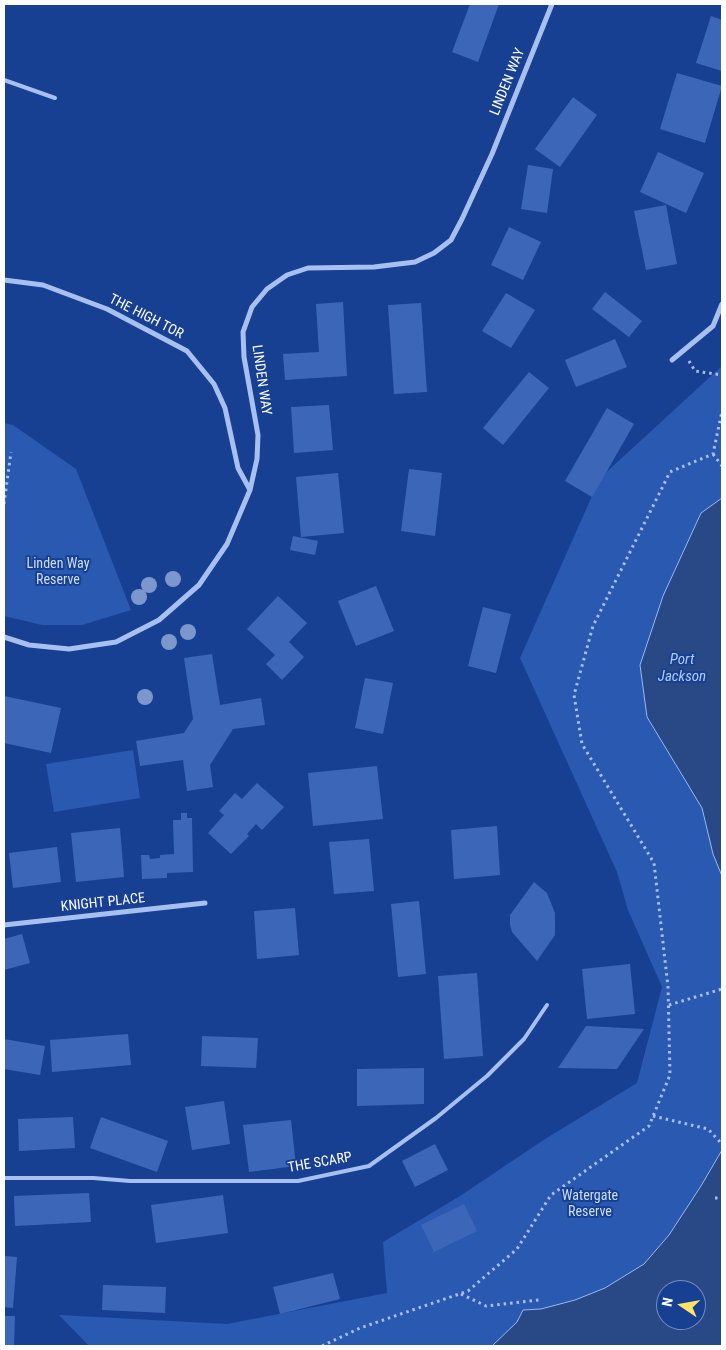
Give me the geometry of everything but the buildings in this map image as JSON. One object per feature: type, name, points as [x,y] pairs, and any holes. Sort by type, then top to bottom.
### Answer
[{"type":"street","name":"LINDEN WAY","points":[[4,637],[29,645],[69,650],[116,642],[159,620],[199,585],[227,544],[250,490],[258,459],[258,435],[244,357],[243,332],[252,307],[267,289],[287,275],[308,268],[374,267],[415,262],[434,253],[451,240],[492,154],[552,4]]},
{"type":"street","name":"THE HIGH TOR","points":[[4,280],[44,285],[107,309],[187,351],[214,384],[225,408],[238,468],[250,490]]},
{"type":"street","points":[[672,360],[684,352],[713,326],[722,304]]},
{"type":"street","name":"KNIGHT PLACE","points":[[4,925],[205,903]]},
{"type":"lane","points":[[4,80],[55,98]]},
{"type":"lane","name":"THE SCARP","points":[[4,1178],[93,1178],[130,1181],[298,1181],[369,1166],[436,1118],[487,1076],[524,1039],[547,1005]]},
{"type":"path","points":[[684,352],[694,370],[722,376]]},
{"type":"path","points":[[722,411],[713,454],[722,466]]},
{"type":"path","points":[[4,504],[12,452]]},
{"type":"path","points":[[322,1346],[360,1328],[468,1290],[517,1249],[551,1195],[649,1126],[670,1075],[668,987],[654,863],[582,744],[574,695],[593,626],[670,472],[713,454]]},
{"type":"path","points":[[669,1005],[722,989]]},
{"type":"path","points":[[653,1116],[708,1129],[722,1144]]},
{"type":"path","points":[[715,1198],[722,1198]]},
{"type":"path","points":[[460,1293],[486,1306],[539,1300]]},
{"type":"green space","name":"Watergate Reserve","points":[[722,366],[722,498],[701,513],[663,596],[640,665],[647,717],[702,808],[713,854],[722,876],[722,1150],[701,1186],[669,1235],[644,1264],[605,1288],[575,1300],[541,1309],[523,1310],[517,1322],[492,1346],[89,1346],[59,1315],[227,1324],[387,1293],[383,1242],[460,1196],[545,1139],[637,1083],[662,987],[628,910],[617,872],[520,658],[600,478]]},
{"type":"green space","name":"Linden Way Reserve","points":[[4,423],[13,425],[76,469],[131,610],[82,625],[42,625],[4,616]]},
{"type":"green space","points":[[133,750],[140,798],[54,812],[46,764]]},
{"type":"water","name":"Port Jackson","points":[[722,498],[722,876],[713,854],[702,808],[647,717],[640,665],[663,596],[701,513]]},
{"type":"water","points":[[722,1150],[722,1346],[492,1346],[517,1322],[523,1310],[541,1309],[575,1300],[605,1288],[644,1264],[669,1235]]}]
